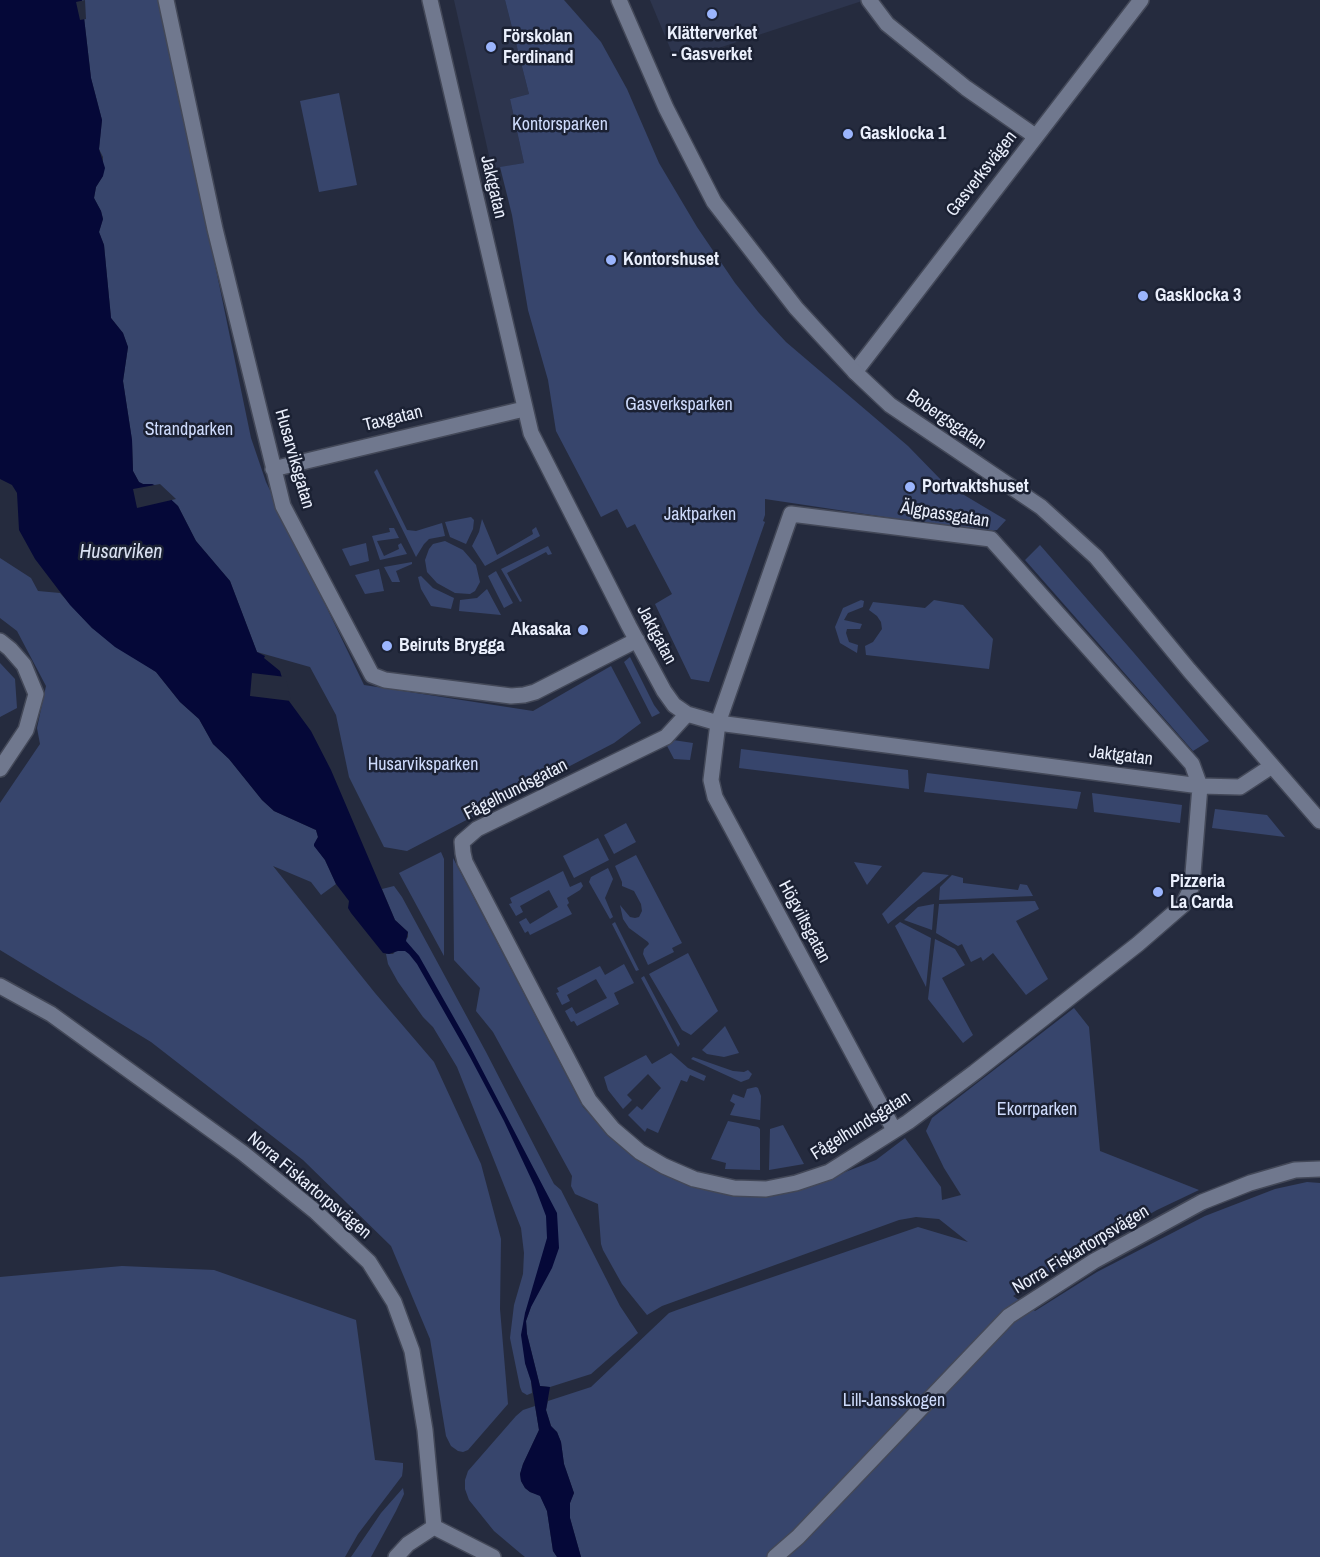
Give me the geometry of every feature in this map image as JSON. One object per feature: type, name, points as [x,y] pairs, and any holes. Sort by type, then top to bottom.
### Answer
[{"type":"street","name":"Husarviksgatan","points":[[166,0],[215,229],[283,506],[372,675],[379,679],[511,696],[524,695],[535,692],[637,640]]},
{"type":"street","name":"Jaktgatan","points":[[430,0],[531,434],[637,640],[674,705],[687,714],[718,723],[1200,786],[1240,787],[1272,766]]},
{"type":"street","name":"Bobergsgatan","points":[[619,0],[666,108],[714,202],[796,308],[855,372],[890,405],[1041,507],[1095,557],[1320,821]]},
{"type":"street","points":[[869,0],[887,24],[966,88],[1035,136]]},
{"type":"street","name":"Gasverksvägen","points":[[855,372],[1141,0]]},
{"type":"street","name":"Taxgatan","points":[[273,469],[524,409]]},
{"type":"street","name":"Älgpassgatan","points":[[718,723],[791,514],[991,539],[1188,758],[1200,786]]},
{"type":"street","points":[[0,641],[24,665],[36,694],[26,730],[0,769]]},
{"type":"street","name":"Fågelhundsgatan","points":[[687,714],[666,738],[477,829],[462,842],[465,862],[590,1100],[613,1129],[640,1152],[694,1179],[734,1188],[766,1189],[796,1183],[829,1172],[894,1130],[975,1072],[1138,944],[1183,905],[1192,886],[1200,786]]},
{"type":"street","name":"Högviltsgatan","points":[[718,723],[711,773],[715,797],[894,1130]]},
{"type":"street","name":"Norra Fiskartorpsvägen","points":[[0,986],[51,1014],[243,1153],[316,1212],[369,1262],[394,1302],[412,1351],[425,1430],[434,1527]]},
{"type":"street","name":"Norra Fiskartorpsvägen","points":[[775,1557],[806,1529],[1008,1316],[1094,1261],[1202,1202],[1250,1183],[1295,1170],[1320,1169]]},
{"type":"street","points":[[396,1557],[408,1544],[434,1527],[494,1557]]},
{"type":"shaded area","name":"Förskolan Ferdinand","points":[[454,0],[505,0],[529,94],[510,99],[524,163],[492,169]]},
{"type":"shaded area","points":[[650,0],[865,0],[685,59],[673,55]]},
{"type":"green space","name":"Strandparken","points":[[82,0],[160,0],[251,438],[266,482],[364,685],[533,711],[611,666],[641,723],[614,743],[407,851],[384,847],[349,777],[336,715],[310,667],[257,652],[230,581],[196,541],[178,506],[152,484],[139,482],[133,471],[132,440],[123,381],[128,347],[123,333],[111,318],[104,245],[99,232],[103,219],[94,198],[96,187],[103,176],[103,157],[99,149],[102,120],[91,78]]},
{"type":"green space","name":"Gasverksparken","points":[[505,0],[564,0],[601,42],[627,89],[659,163],[697,227],[735,283],[759,313],[786,342],[908,446],[944,483],[1006,520],[997,530],[985,532],[765,499],[763,521],[765,522],[709,682],[691,679],[655,604],[672,594],[635,524],[627,528],[617,509],[601,517],[556,431],[548,380],[528,310],[512,215],[500,167],[524,163],[510,99],[529,94]]},
{"type":"green space","points":[[339,93],[357,185],[319,192],[300,101]]},
{"type":"green space","points":[[377,469],[407,530],[416,531],[442,523],[445,536],[429,539],[416,557],[374,472]]},
{"type":"green space","points":[[471,517],[474,520],[473,529],[466,544],[450,537],[445,522]]},
{"type":"green space","points":[[482,519],[497,555],[533,534],[532,530],[536,527],[540,536],[485,566],[472,546]]},
{"type":"green space","points":[[389,528],[394,528],[399,538],[377,541],[384,556],[399,549],[398,545],[401,543],[407,554],[380,560],[372,536],[390,532]]},
{"type":"green space","points":[[445,541],[463,550],[476,565],[480,582],[475,591],[470,594],[455,593],[437,583],[427,572],[425,560],[429,549],[433,544]]},
{"type":"green space","points":[[366,543],[369,561],[350,566],[342,549]]},
{"type":"green space","points":[[1040,545],[1209,741],[1193,751],[1025,560]]},
{"type":"green space","points":[[548,546],[552,554],[548,555],[546,552],[507,573],[522,601],[520,602],[501,569]]},
{"type":"green space","points":[[0,558],[31,578],[38,591],[60,593],[92,628],[156,672],[180,702],[199,719],[213,744],[229,759],[262,800],[274,811],[316,830],[317,849],[336,884],[321,895],[311,882],[273,866],[434,1062],[481,1164],[501,1239],[500,1309],[508,1404],[468,1450],[458,1451],[451,1446],[446,1436],[430,1339],[391,1246],[303,1160],[151,1042],[0,950],[0,803],[40,744],[37,728],[46,686],[17,631],[0,618]]},
{"type":"green space","points":[[412,562],[396,571],[400,582],[392,582],[384,567]]},
{"type":"green space","points":[[379,569],[384,591],[365,594],[355,575]]},
{"type":"green space","points":[[496,571],[513,603],[504,608],[488,576]]},
{"type":"green space","points":[[421,576],[433,588],[454,598],[451,609],[431,606],[421,589],[418,577]]},
{"type":"green space","points":[[487,589],[501,615],[459,611],[460,600],[477,598]]},
{"type":"green space","points":[[861,600],[864,601],[863,607],[848,613],[844,620],[862,624],[860,629],[847,629],[846,633],[849,642],[858,645],[857,653],[840,643],[835,627],[843,608]]},
{"type":"green space","points":[[934,600],[963,605],[993,639],[989,669],[866,655],[865,646],[873,642],[882,629],[877,616],[869,610],[873,602],[925,608]]},
{"type":"green space","points":[[630,657],[660,713],[652,717],[624,662]]},
{"type":"green space","points":[[0,663],[15,679],[17,708],[0,717]]},
{"type":"green space","points":[[673,740],[693,743],[690,760],[674,759],[666,744]]},
{"type":"green space","points":[[741,749],[908,770],[909,789],[739,768]]},
{"type":"green space","points":[[927,773],[1081,792],[1077,809],[924,792]]},
{"type":"green space","points":[[1092,793],[1182,805],[1180,823],[1094,812]]},
{"type":"green space","points":[[1215,809],[1267,815],[1285,837],[1212,828]]},
{"type":"green space","points":[[626,823],[636,842],[614,854],[604,835]]},
{"type":"green space","points":[[598,838],[609,860],[574,878],[563,856]]},
{"type":"green space","points":[[441,852],[444,859],[444,956],[399,873]]},
{"type":"green space","points":[[636,855],[682,943],[672,948],[674,952],[648,965],[643,954],[649,944],[629,928],[623,919],[620,905],[630,917],[635,918],[639,917],[642,911],[641,904],[634,891],[622,886],[615,866]]},
{"type":"green space","name":"Lill-Jansskogen","points":[[453,858],[583,1107],[608,1134],[664,1172],[799,1190],[876,1160],[905,1138],[941,1187],[942,1200],[961,1195],[944,1168],[926,1131],[932,1118],[1074,1008],[1089,1027],[1100,1151],[1199,1190],[1157,1210],[1091,1247],[1013,1296],[1035,1311],[1097,1272],[1205,1216],[1275,1189],[1307,1182],[1320,1183],[1320,1557],[581,1557],[570,1518],[570,1503],[574,1493],[564,1464],[561,1442],[557,1432],[551,1426],[546,1410],[548,1401],[591,1387],[669,1313],[918,1227],[968,1242],[939,1219],[916,1217],[899,1220],[662,1306],[647,1315],[622,1284],[603,1250],[598,1204],[575,1194],[571,1186],[572,1176],[493,1032],[476,1011],[480,988],[454,960]]},
{"type":"green space","points":[[854,862],[882,866],[867,885]]},
{"type":"green space","points":[[608,868],[613,879],[605,898],[613,917],[610,919],[589,882],[591,877]]},
{"type":"green space","points":[[563,871],[570,887],[581,882],[583,886],[567,898],[569,903],[567,905],[572,914],[530,935],[528,931],[525,933],[519,922],[526,918],[530,924],[558,907],[549,890],[520,906],[523,912],[516,916],[509,904],[512,903],[510,898]]},
{"type":"green space","points":[[923,872],[949,875],[888,924],[882,914]]},
{"type":"green space","points":[[952,875],[963,878],[963,883],[1018,890],[1020,884],[1027,885],[1033,896],[939,900],[940,887]]},
{"type":"green space","points":[[394,886],[486,1052],[554,1184],[561,1190],[620,1306],[638,1333],[591,1374],[550,1387],[540,1386],[527,1334],[526,1321],[532,1304],[525,1313],[525,1363],[532,1393],[527,1395],[522,1392],[510,1338],[514,1305],[523,1274],[524,1253],[521,1228],[457,1067],[433,1027],[398,982],[388,964],[386,954],[393,954],[408,937],[408,932],[395,920],[382,889]]},
{"type":"green space","points":[[1035,901],[1039,909],[1016,921],[1048,979],[1026,995],[993,953],[983,961],[981,957],[971,962],[962,944],[958,946],[936,933],[939,904]]},
{"type":"green space","points":[[934,904],[932,930],[904,920],[918,907]]},
{"type":"green space","points":[[615,922],[639,970],[636,971],[612,924]]},
{"type":"green space","points":[[900,922],[931,938],[926,987],[895,926]]},
{"type":"green space","points":[[935,939],[955,949],[965,965],[942,978],[973,1035],[963,1043],[928,999]]},
{"type":"green space","points":[[688,953],[718,1011],[691,1035],[682,1030],[649,974]]},
{"type":"green space","points":[[624,964],[634,983],[614,993],[619,1004],[577,1026],[574,1021],[571,1022],[565,1011],[572,1007],[576,1014],[607,998],[596,979],[567,995],[570,1001],[562,1005],[556,993],[559,992],[557,988],[600,966],[605,975]]},
{"type":"green space","points":[[644,976],[680,1044],[678,1047],[641,978]]},
{"type":"green space","points":[[725,1026],[739,1053],[724,1057],[707,1054],[702,1050]]},
{"type":"green space","points":[[671,1053],[688,1068],[706,1076],[704,1081],[690,1075],[687,1082],[681,1080],[658,1133],[647,1128],[645,1132],[628,1115],[637,1106],[642,1110],[661,1088],[648,1074],[627,1095],[632,1100],[623,1109],[608,1090],[604,1077],[646,1055],[652,1064]]},
{"type":"green space","points":[[693,1057],[733,1071],[748,1070],[752,1074],[749,1079],[741,1082],[691,1059]]},
{"type":"green space","points":[[756,1087],[761,1096],[760,1120],[730,1115],[735,1104],[730,1101],[733,1094],[744,1098],[747,1089]]},
{"type":"green space","points":[[728,1121],[760,1129],[760,1170],[725,1169],[726,1163],[711,1159]]},
{"type":"green space","points":[[783,1125],[804,1164],[769,1170],[770,1129]]},
{"type":"green space","points":[[122,1266],[214,1270],[356,1320],[375,1460],[403,1463],[403,1468],[402,1476],[358,1534],[345,1557],[0,1557],[0,1277]]},
{"type":"green space","points":[[535,1406],[539,1430],[523,1464],[520,1474],[521,1481],[530,1492],[540,1495],[547,1511],[553,1551],[557,1557],[525,1557],[494,1531],[469,1500],[465,1489],[468,1471],[516,1416],[523,1410]]},
{"type":"green space","points":[[403,1488],[404,1494],[371,1557],[351,1557],[381,1513]]},
{"type":"water","name":"Husarviken","points":[[0,0],[82,0],[91,78],[102,120],[99,149],[105,168],[96,187],[94,198],[103,219],[99,232],[104,245],[111,318],[123,333],[128,347],[123,381],[132,440],[133,471],[139,482],[157,486],[178,506],[196,541],[230,581],[257,652],[265,656],[264,658],[280,671],[289,701],[311,731],[331,770],[395,920],[408,932],[406,941],[419,956],[466,1039],[557,1213],[559,1248],[552,1268],[526,1321],[540,1386],[550,1387],[546,1410],[551,1426],[557,1432],[561,1442],[564,1464],[574,1493],[570,1503],[570,1518],[581,1557],[557,1557],[553,1551],[547,1511],[540,1496],[530,1492],[521,1481],[520,1474],[523,1464],[539,1430],[521,1335],[525,1313],[547,1238],[546,1216],[504,1121],[470,1057],[409,954],[405,951],[383,953],[351,913],[348,908],[349,901],[336,884],[325,860],[314,846],[318,837],[316,830],[274,811],[262,800],[229,759],[213,744],[199,719],[180,702],[156,672],[115,647],[92,628],[70,605],[35,559],[19,530],[17,493],[12,485],[0,479]]},
{"type":"pier","points":[[85,0],[86,19],[80,20],[76,2]]},
{"type":"pier","points":[[160,484],[176,499],[137,508],[133,489]]},
{"type":"pier","points":[[252,673],[286,677],[291,701],[250,696]]},
{"type":"place","name":"Klätterverket - Gasverket","points":[[712,14]]},
{"type":"place","name":"Förskolan Ferdinand","points":[[491,47]]},
{"type":"place","name":"Gasklocka 1","points":[[848,134]]},
{"type":"place","name":"Kontorshuset","points":[[611,260]]},
{"type":"place","name":"Gasklocka 3","points":[[1143,296]]},
{"type":"place","name":"Portvaktshuset","points":[[910,487]]},
{"type":"place","name":"Akasaka","points":[[583,630]]},
{"type":"place","name":"Beiruts Brygga","points":[[387,646]]},
{"type":"place","name":"Pizzeria La Carda","points":[[1158,892]]},
{"type":"park label","name":"Kontorsparken","points":[[560,125]]},
{"type":"park label","name":"Jaktparken","points":[[700,515]]},
{"type":"park label","name":"Husarviksparken","points":[[423,765]]},
{"type":"park label","name":"Ekorrparken","points":[[1037,1110]]}]
